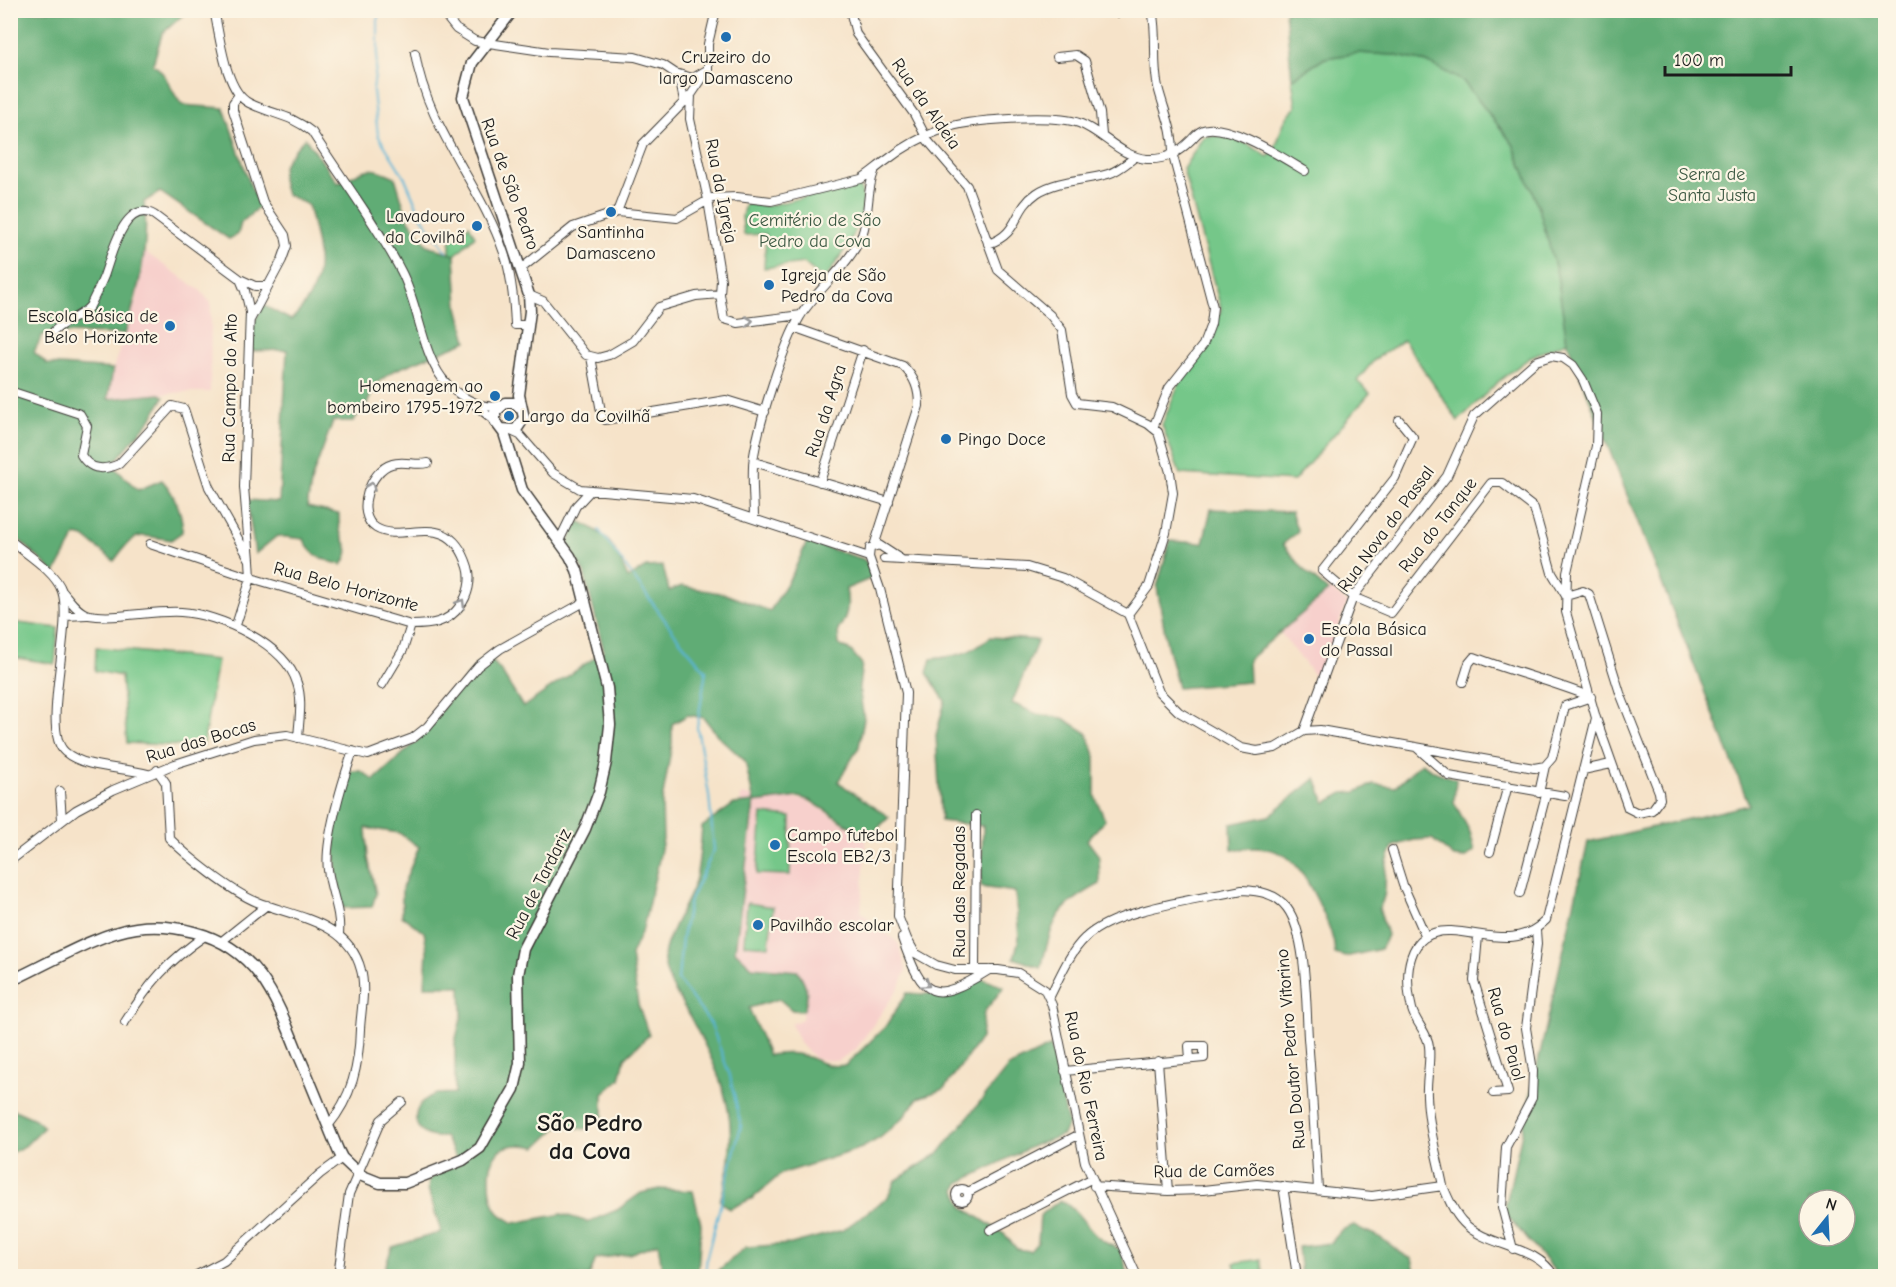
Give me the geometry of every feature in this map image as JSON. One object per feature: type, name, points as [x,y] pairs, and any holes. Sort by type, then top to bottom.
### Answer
[{"type":"main road","name":"Rua de São Pedro","points":[[503,404],[516,392],[519,383],[528,325],[529,295],[522,268],[463,98],[472,63],[513,10]]},
{"type":"main road","name":"Rua de São Pedro","points":[[519,383],[521,409]]},
{"type":"main road","points":[[514,403],[521,409],[523,423],[503,427],[495,412],[503,404],[514,403]]},
{"type":"main road","name":"Rua de Tardariz","points":[[10,981],[109,935],[136,928],[173,927],[222,940],[242,954],[264,978],[274,996],[342,1158],[360,1175],[380,1183],[405,1183],[463,1160],[480,1148],[514,1089],[520,1063],[518,975],[523,950],[585,829],[599,792],[606,762],[610,725],[607,688],[577,570],[522,490],[503,427]]},
{"type":"street","points":[[214,10],[227,69],[238,96],[250,103],[298,120],[312,132],[401,271],[415,303],[434,366],[443,380],[470,400],[482,413],[526,441],[542,462],[561,479],[580,489],[693,499],[852,550],[905,562],[1027,567],[1063,578],[1128,614],[1159,692],[1179,712],[1241,748],[1257,751],[1275,748],[1304,731],[1320,730],[1534,768],[1545,766]]},
{"type":"street","points":[[441,10],[456,29],[475,40],[487,43],[549,52],[635,57],[663,65],[675,73],[693,78],[708,70]]},
{"type":"street","points":[[617,212],[643,144],[687,98],[708,70],[708,44],[716,10]]},
{"type":"street","name":"Rua da Aldeia","points":[[850,10],[856,34],[914,114],[925,138],[967,186],[998,270],[1050,315],[1062,330],[1072,394],[1077,403],[1112,407],[1153,428]]},
{"type":"street","points":[[1113,10],[1117,13],[1129,10]]},
{"type":"street","points":[[1128,614],[1149,586],[1166,534],[1173,493],[1170,472],[1158,432],[1153,428],[1168,388],[1203,345],[1211,324],[1213,307],[1173,156],[1172,130],[1158,86],[1155,24],[1152,10]]},
{"type":"street","points":[[415,53],[423,92],[439,130],[480,199],[505,254],[514,293],[515,325],[528,325]]},
{"type":"street","points":[[1057,57],[1076,55],[1085,61],[1100,113],[1102,135]]},
{"type":"street","name":"Rua da Igreja","points":[[675,73],[687,98],[708,200],[721,280],[723,319],[729,322],[801,315]]},
{"type":"street","points":[[238,96],[233,110],[263,202],[285,234],[286,246],[249,320]]},
{"type":"street","points":[[522,268],[573,227],[617,212],[677,218],[708,200],[737,197],[771,201],[861,179],[874,172],[887,160],[925,138],[944,128],[962,124],[1056,118],[1077,122],[1135,157],[1147,159],[1173,156],[1201,131],[1214,128],[1240,136],[1305,171]]},
{"type":"street","points":[[988,244],[1009,234],[1028,200],[1040,192],[1077,179],[1108,174],[1135,157]]},
{"type":"street","points":[[754,519],[754,462],[765,412],[801,315],[846,260],[862,235],[868,209],[869,184],[874,172]]},
{"type":"street","points":[[54,331],[61,324],[83,314],[90,306],[119,234],[128,220],[139,212],[154,215],[240,279],[255,286],[268,286]]},
{"type":"street","name":"Rua Campo do Alto","points":[[240,279],[245,291],[249,320],[244,487],[251,578]]},
{"type":"street","points":[[591,357],[609,355],[633,341],[659,307],[696,296],[720,294]]},
{"type":"street","points":[[529,295],[543,301],[591,357],[602,417],[605,420],[726,400],[765,412]]},
{"type":"street","points":[[754,462],[889,502],[919,406],[919,391],[912,375],[903,366],[796,328]]},
{"type":"street","name":"Rua da Agra","points":[[820,482],[863,350]]},
{"type":"street","name":"Rua Nova do Passal","points":[[1304,731],[1353,597],[1447,476],[1474,416],[1536,361],[1551,356],[1563,358],[1573,364],[1583,380],[1597,414],[1596,446],[1567,572],[1566,596],[1566,612],[1596,718],[1628,808],[1638,813],[1652,810],[1657,805],[1659,792],[1620,693],[1589,594],[1583,591],[1566,596]]},
{"type":"street","points":[[10,391],[80,414],[87,426],[81,454],[86,463],[96,468],[108,469],[119,464],[172,405],[184,409],[209,487],[250,560]]},
{"type":"street","points":[[470,400],[489,407],[503,404]]},
{"type":"street","points":[[1353,597],[1322,571],[1395,478],[1413,437],[1399,420]]},
{"type":"street","points":[[523,423],[526,441]]},
{"type":"street","name":"Rua Belo Horizonte","points":[[236,626],[251,578],[411,625],[442,622],[454,614],[463,604],[471,576],[460,550],[450,540],[424,530],[387,531],[376,528],[368,518],[365,508],[374,478],[383,469],[392,463],[428,463]]},
{"type":"street","name":"Rua do Tanque","points":[[1353,597],[1391,613],[1491,483],[1502,483],[1534,508],[1552,573],[1566,596]]},
{"type":"street","points":[[559,541],[576,506],[591,490]]},
{"type":"street","name":"Rua do Rio Ferreira","points":[[889,502],[879,534],[877,554],[880,589],[906,693],[898,916],[915,953],[936,965],[955,970],[989,970],[1026,977],[1045,990],[1049,998],[1078,1135],[1092,1183],[1137,1276]]},
{"type":"street","points":[[10,540],[55,579],[74,605],[87,615]]},
{"type":"street","points":[[150,544],[251,578]]},
{"type":"street","points":[[62,591],[64,616],[56,714],[57,740],[63,751],[78,761],[152,772],[166,783],[169,838],[220,879],[254,901],[315,921],[339,934],[354,952],[362,972],[359,1057],[350,1094],[328,1126]]},
{"type":"street","name":"Rua das Bocas","points":[[10,861],[62,820],[113,789],[152,772],[254,739],[287,735],[368,755],[413,738],[427,727],[478,666],[500,648],[586,601]]},
{"type":"street","points":[[64,616],[180,612],[203,615],[236,626],[261,642],[289,667],[297,683],[299,697],[298,738]]},
{"type":"street","points":[[382,685],[403,650],[411,625]]},
{"type":"street","points":[[1464,682],[1468,663],[1474,657],[1504,670],[1561,685],[1591,697]]},
{"type":"street","points":[[1520,893],[1542,794],[1545,766],[1552,758],[1565,706],[1591,697]]},
{"type":"street","points":[[1554,1276],[1535,1258],[1480,1235],[1463,1222],[1443,1186],[1428,1110],[1429,1043],[1412,1011],[1408,978],[1410,959],[1415,945],[1426,937],[1450,931],[1510,939],[1536,930],[1546,920],[1596,718]]},
{"type":"street","points":[[1415,747],[1449,776],[1508,785],[1542,794],[1565,796]]},
{"type":"street","points":[[339,934],[340,918],[328,869],[344,778],[353,751]]},
{"type":"street","points":[[1583,770],[1611,764]]},
{"type":"street","points":[[1490,852],[1508,785]]},
{"type":"street","points":[[60,791],[62,820]]},
{"type":"street","name":"Rua das Regadas","points":[[975,815],[975,970]]},
{"type":"street","points":[[1392,850],[1403,885],[1426,937]]},
{"type":"street","name":"Rua Doutor Pedro Vitorino","points":[[1049,998],[1084,939],[1102,925],[1136,913],[1242,890],[1259,891],[1274,897],[1286,907],[1293,919],[1306,986],[1318,1189]]},
{"type":"street","points":[[222,940],[267,905]]},
{"type":"street","points":[[898,916],[901,934],[915,975],[924,985],[937,991],[948,992],[989,970]]},
{"type":"street","points":[[1513,1249],[1503,1207],[1506,1147],[1532,1098],[1533,1071],[1526,1028],[1537,944],[1536,930]]},
{"type":"street","points":[[126,1022],[147,987],[162,968],[206,935]]},
{"type":"street","name":"Rua do Paiol","points":[[1478,936],[1474,981],[1508,1092],[1493,1093]]},
{"type":"street","points":[[948,992],[958,983],[959,978],[955,970]]},
{"type":"street","points":[[1065,1071],[1190,1059]]},
{"type":"street","points":[[1158,1061],[1168,1191]]},
{"type":"street","points":[[338,1276],[350,1194],[360,1175],[381,1120],[402,1102]]},
{"type":"street","points":[[968,1192],[1078,1135]]},
{"type":"street","points":[[195,1276],[224,1261],[320,1174],[342,1158]]},
{"type":"street","points":[[990,1230],[1092,1183]]},
{"type":"street","name":"Rua de Camões","points":[[1092,1183],[1168,1191],[1257,1184],[1372,1196],[1443,1186]]},
{"type":"street","points":[[1283,1186],[1298,1276]]},
{"type":"shaded area","name":"Escola Básica de Belo Horizonte","points":[[142,250],[200,290],[211,303],[210,392],[108,399],[113,369],[137,298]]},
{"type":"shaded area","name":"Escola Básica do Passal","points":[[1330,589],[1347,603],[1317,679],[1280,632]]},
{"type":"shaded area","points":[[741,795],[806,800],[866,838],[861,912],[898,943],[906,970],[900,986],[857,1048],[838,1061],[816,1059],[800,1044],[791,1024],[802,1019],[804,1004],[729,970]]},
{"type":"green space","points":[[11,11],[187,11],[162,34],[153,64],[166,78],[182,105],[224,108],[251,187],[260,206],[241,223],[238,234],[229,239],[160,192],[144,202],[145,235],[142,269],[125,334],[47,333],[42,336],[34,352],[47,364],[113,369],[108,399],[160,394],[164,397],[151,419],[112,465],[138,490],[162,480],[177,504],[182,525],[182,532],[171,540],[137,537],[127,544],[114,561],[84,537],[76,535],[55,573],[11,532]]},
{"type":"green space","name":"Serra de Santa Justa","points":[[1285,11],[1885,11],[1885,1276],[1559,1276],[1504,1212],[1588,842],[1749,805],[1567,342],[1557,274],[1539,208],[1513,144],[1463,81],[1427,62],[1392,55],[1358,53],[1325,58],[1292,79]]},
{"type":"green space","points":[[1358,53],[1392,55],[1427,62],[1463,81],[1513,144],[1539,208],[1557,274],[1567,342],[1532,356],[1499,381],[1458,421],[1404,340],[1375,359],[1357,381],[1370,393],[1294,481],[1180,474],[1162,425],[1178,386],[1211,339],[1221,309],[1183,169],[1203,137],[1229,137],[1253,147],[1268,157],[1276,144],[1285,120],[1296,107],[1292,79],[1325,58]]},
{"type":"green space","points":[[305,138],[338,183],[371,169],[395,177],[407,217],[427,245],[455,255],[458,307],[467,341],[393,371],[376,384],[367,404],[353,421],[333,421],[312,478],[307,507],[339,514],[340,531],[348,550],[342,565],[314,554],[304,539],[277,536],[255,554],[247,500],[279,502],[287,350],[251,351],[252,326],[263,305],[291,320],[312,293],[316,279],[318,252],[308,205],[286,194],[282,176],[282,169],[288,157]]},
{"type":"green space","name":"Cemitério de São Pedro da Cova","points":[[857,185],[862,194],[863,206],[860,220],[846,248],[824,280],[804,263],[764,268],[766,234],[744,235],[742,216],[745,203],[767,206]]},
{"type":"green space","points":[[469,225],[475,236],[455,255],[450,254],[450,242]]},
{"type":"green space","points":[[1211,509],[1291,512],[1298,532],[1283,544],[1305,571],[1328,591],[1248,660],[1249,682],[1178,688],[1167,645],[1157,587],[1170,541],[1203,543]]},
{"type":"green space","points":[[579,521],[605,537],[619,558],[628,578],[646,567],[663,566],[669,591],[682,586],[725,594],[770,611],[792,575],[807,542],[863,559],[868,564],[872,578],[846,589],[847,610],[838,630],[839,645],[851,651],[862,664],[859,687],[864,719],[859,747],[838,782],[889,817],[868,838],[811,801],[799,797],[754,803],[735,951],[752,967],[798,971],[804,981],[807,995],[803,1011],[792,1010],[779,999],[749,1008],[768,1055],[797,1054],[827,1064],[846,1065],[885,1027],[907,993],[945,993],[978,977],[1004,987],[984,1012],[981,1038],[944,1089],[918,1098],[903,1118],[880,1138],[862,1148],[781,1174],[753,1198],[729,1209],[720,1201],[730,1149],[727,1104],[721,1083],[702,1039],[674,990],[664,962],[671,932],[695,881],[702,827],[734,804],[754,802],[745,761],[718,736],[704,718],[688,715],[672,724],[672,744],[662,801],[663,839],[643,928],[631,955],[638,1004],[649,1035],[625,1058],[620,1079],[603,1094],[603,1117],[585,1129],[559,1126],[537,1147],[509,1146],[497,1153],[493,1160],[490,1180],[494,1205],[498,1212],[514,1223],[562,1214],[588,1222],[617,1210],[641,1193],[659,1189],[693,1191],[701,1224],[698,1272],[714,1274],[746,1247],[791,1244],[843,1230],[888,1197],[895,1181],[939,1153],[1008,1067],[1051,1046],[1068,1124],[1063,1135],[1035,1145],[959,1183],[956,1190],[963,1207],[1004,1234],[1017,1249],[1030,1251],[1038,1242],[1040,1216],[1060,1200],[1077,1213],[1100,1239],[1120,1249],[1129,1276],[663,1276],[658,1243],[629,1254],[596,1259],[589,1276],[382,1276],[392,1247],[441,1232],[428,1189],[429,1179],[459,1163],[445,1137],[433,1137],[424,1133],[418,1127],[416,1120],[420,1105],[427,1098],[437,1094],[455,1093],[455,1042],[462,1015],[461,986],[425,986],[427,950],[424,932],[402,916],[402,888],[419,847],[399,833],[366,828],[368,858],[376,894],[372,907],[343,908],[335,856],[339,804],[351,771],[361,771],[374,780],[418,740],[476,665],[488,656],[501,671],[523,707],[604,651],[584,572],[567,544]]},
{"type":"green space","points":[[11,622],[58,628],[55,664],[11,657]]},
{"type":"green space","points":[[990,637],[1038,640],[1012,703],[1037,714],[1063,718],[1087,733],[1095,755],[1095,796],[1105,820],[1087,840],[1099,856],[1100,884],[1073,901],[1058,917],[1049,938],[1041,968],[1014,958],[1019,938],[1015,892],[981,887],[983,826],[941,821],[936,735],[945,701],[927,673],[931,659],[970,651]]},
{"type":"green space","points":[[96,647],[217,660],[203,747],[127,743],[121,676],[95,671]]},
{"type":"green space","points":[[1421,763],[1436,772],[1456,779],[1454,802],[1470,832],[1475,851],[1465,858],[1454,857],[1432,839],[1414,840],[1394,846],[1389,855],[1385,894],[1379,908],[1387,935],[1381,949],[1345,957],[1335,954],[1324,915],[1303,874],[1295,864],[1286,856],[1264,848],[1232,850],[1231,824],[1269,816],[1316,778],[1325,803],[1343,793],[1356,792],[1373,784],[1395,787]]},
{"type":"green space","name":"Campo futebol Escola EB2/3","points":[[762,814],[791,817],[790,875],[757,874]]},
{"type":"green space","name":"Pavilhão escolar","points":[[747,903],[773,907],[769,946],[744,944]]},
{"type":"green space","points":[[10,1108],[35,1119],[44,1127],[25,1146],[11,1153]]},
{"type":"green space","points":[[1354,1225],[1380,1238],[1412,1259],[1416,1276],[1301,1276],[1298,1247],[1331,1243],[1341,1230]]},
{"type":"green space","points":[[1261,1259],[1264,1276],[1237,1276],[1234,1263]]},
{"type":"waterway","points":[[378,10],[378,50],[373,91],[378,135],[405,178],[421,216],[447,252]]},
{"type":"waterway","points":[[599,530],[678,638],[706,671],[697,727],[709,795],[714,850],[690,900],[682,938],[678,980],[711,1024],[730,1076],[741,1126],[707,1256],[705,1276]]},
{"type":"place","name":"Cruzeiro do largo Damasceno","points":[[726,37]]},
{"type":"place","name":"Santinha Damasceno","points":[[611,212]]},
{"type":"place","name":"Lavadouro da Covilhã","points":[[477,226]]},
{"type":"place","name":"Igreja de São Pedro da Cova","points":[[769,285]]},
{"type":"place","name":"Escola Básica de Belo Horizonte","points":[[170,326]]},
{"type":"place","name":"Homenagem ao bombeiro 1795-1972","points":[[495,396]]},
{"type":"place","name":"Largo da Covilhã","points":[[509,416]]},
{"type":"place","name":"Pingo Doce","points":[[946,439]]},
{"type":"place","name":"Escola Básica do Passal","points":[[1309,639]]},
{"type":"place","name":"Campo futebol Escola EB2/3","points":[[775,845]]},
{"type":"place","name":"Pavilhão escolar","points":[[758,925]]},
{"type":"district","name":"São Pedro da Cova","points":[[590,1137]]}]
